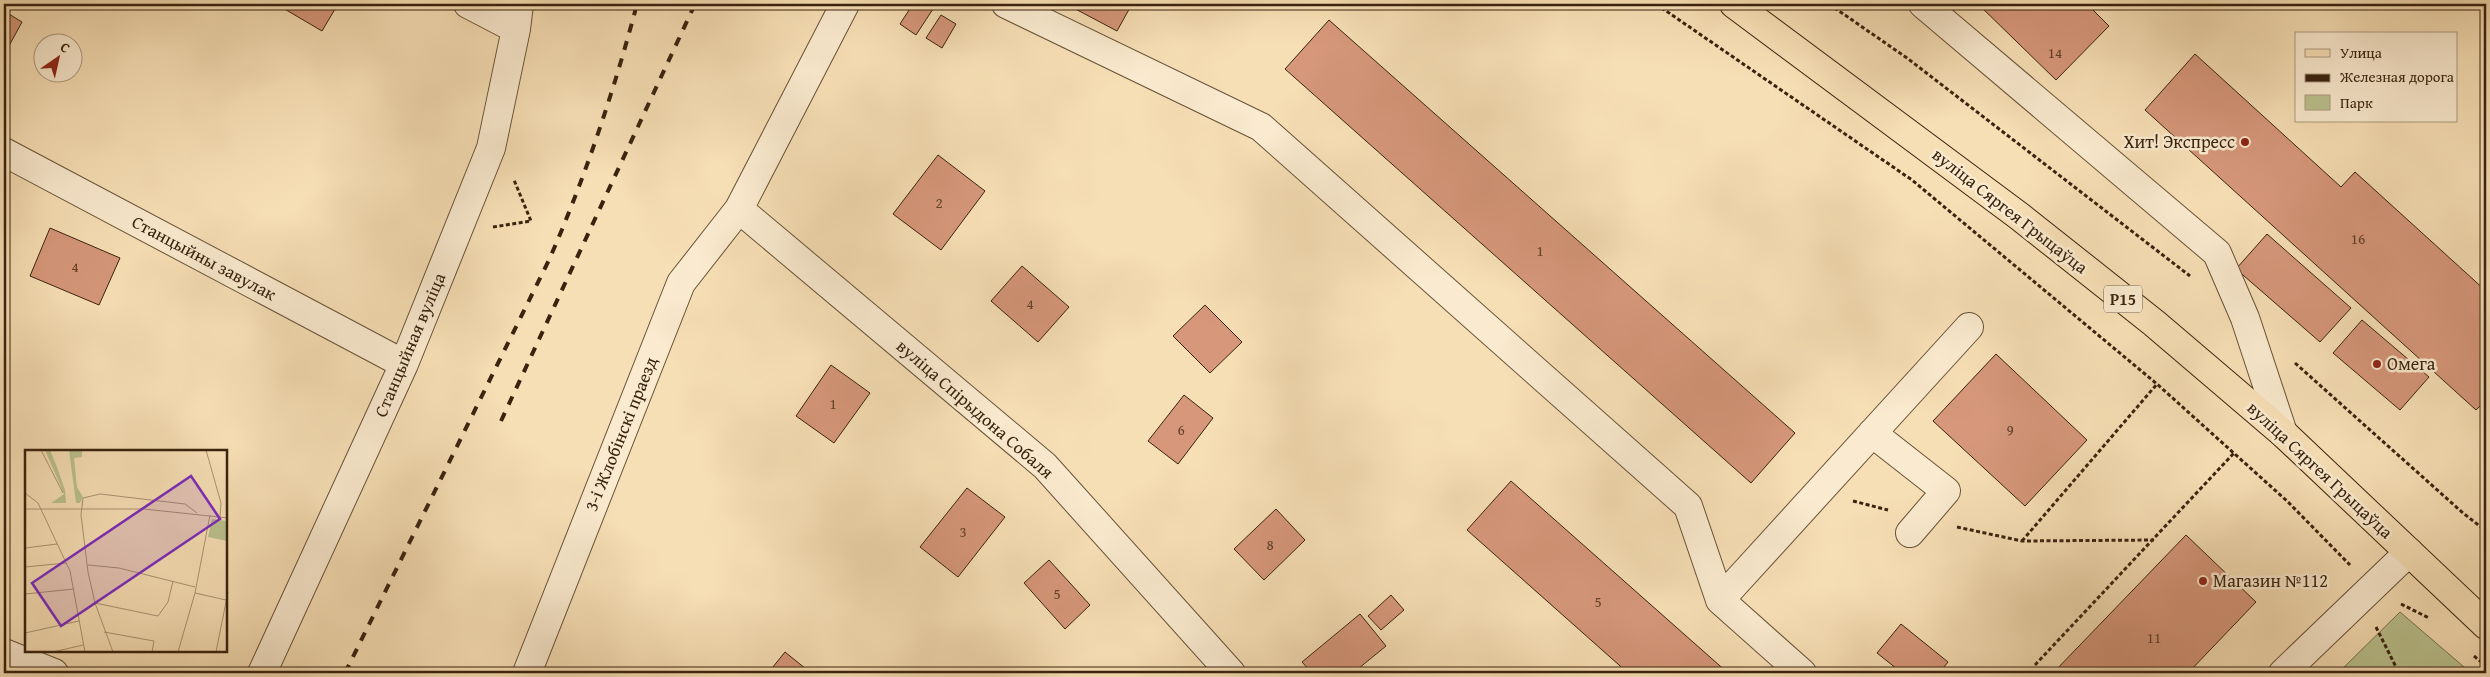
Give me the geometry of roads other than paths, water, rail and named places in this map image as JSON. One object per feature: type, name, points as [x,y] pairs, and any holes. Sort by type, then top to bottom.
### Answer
[{"type":"main road","name":"вуліца Сяргея Грыцаўца","points":[[1734,4],[2019,216],[2154,324],[2283,433],[2486,625]]},
{"type":"street","points":[[468,4],[518,16]]},
{"type":"street","name":"3-і Жлобінскі праезд","points":[[528,673],[681,283],[739,209],[845,4]]},
{"type":"street","points":[[1006,4],[1262,128],[1688,506],[1720,600],[1802,673]]},
{"type":"street","points":[[1923,4],[2216,253],[2245,318],[2283,433]]},
{"type":"street","name":"Станцыйная вуліца","points":[[262,673],[404,364],[491,148],[518,16]]},
{"type":"street","name":"Станцыйны завулак","points":[[4,152],[404,364]]},
{"type":"street","name":"вуліца Спірыдона Собаля","points":[[739,209],[1044,466],[1230,673]]},
{"type":"street","points":[[1720,600],[1969,327]]},
{"type":"street","points":[[1872,433],[1946,491],[1916,526]]},
{"type":"street","name":"вуліца Сяргея Грыцаўца","points":[[2284,673],[2361,596],[2409,552]]},
{"type":"street","points":[[4,653],[54,673]]},
{"type":"railway","points":[[345,673],[549,260],[575,198],[598,134],[637,4]]},
{"type":"railway","points":[[501,421],[695,4]]},
{"type":"place","name":"Хит! Экспресс","points":[[2245,142]]},
{"type":"place","name":"Омега","points":[[2377,364]]},
{"type":"place","name":"Магазин №112","points":[[2203,581]]}]
